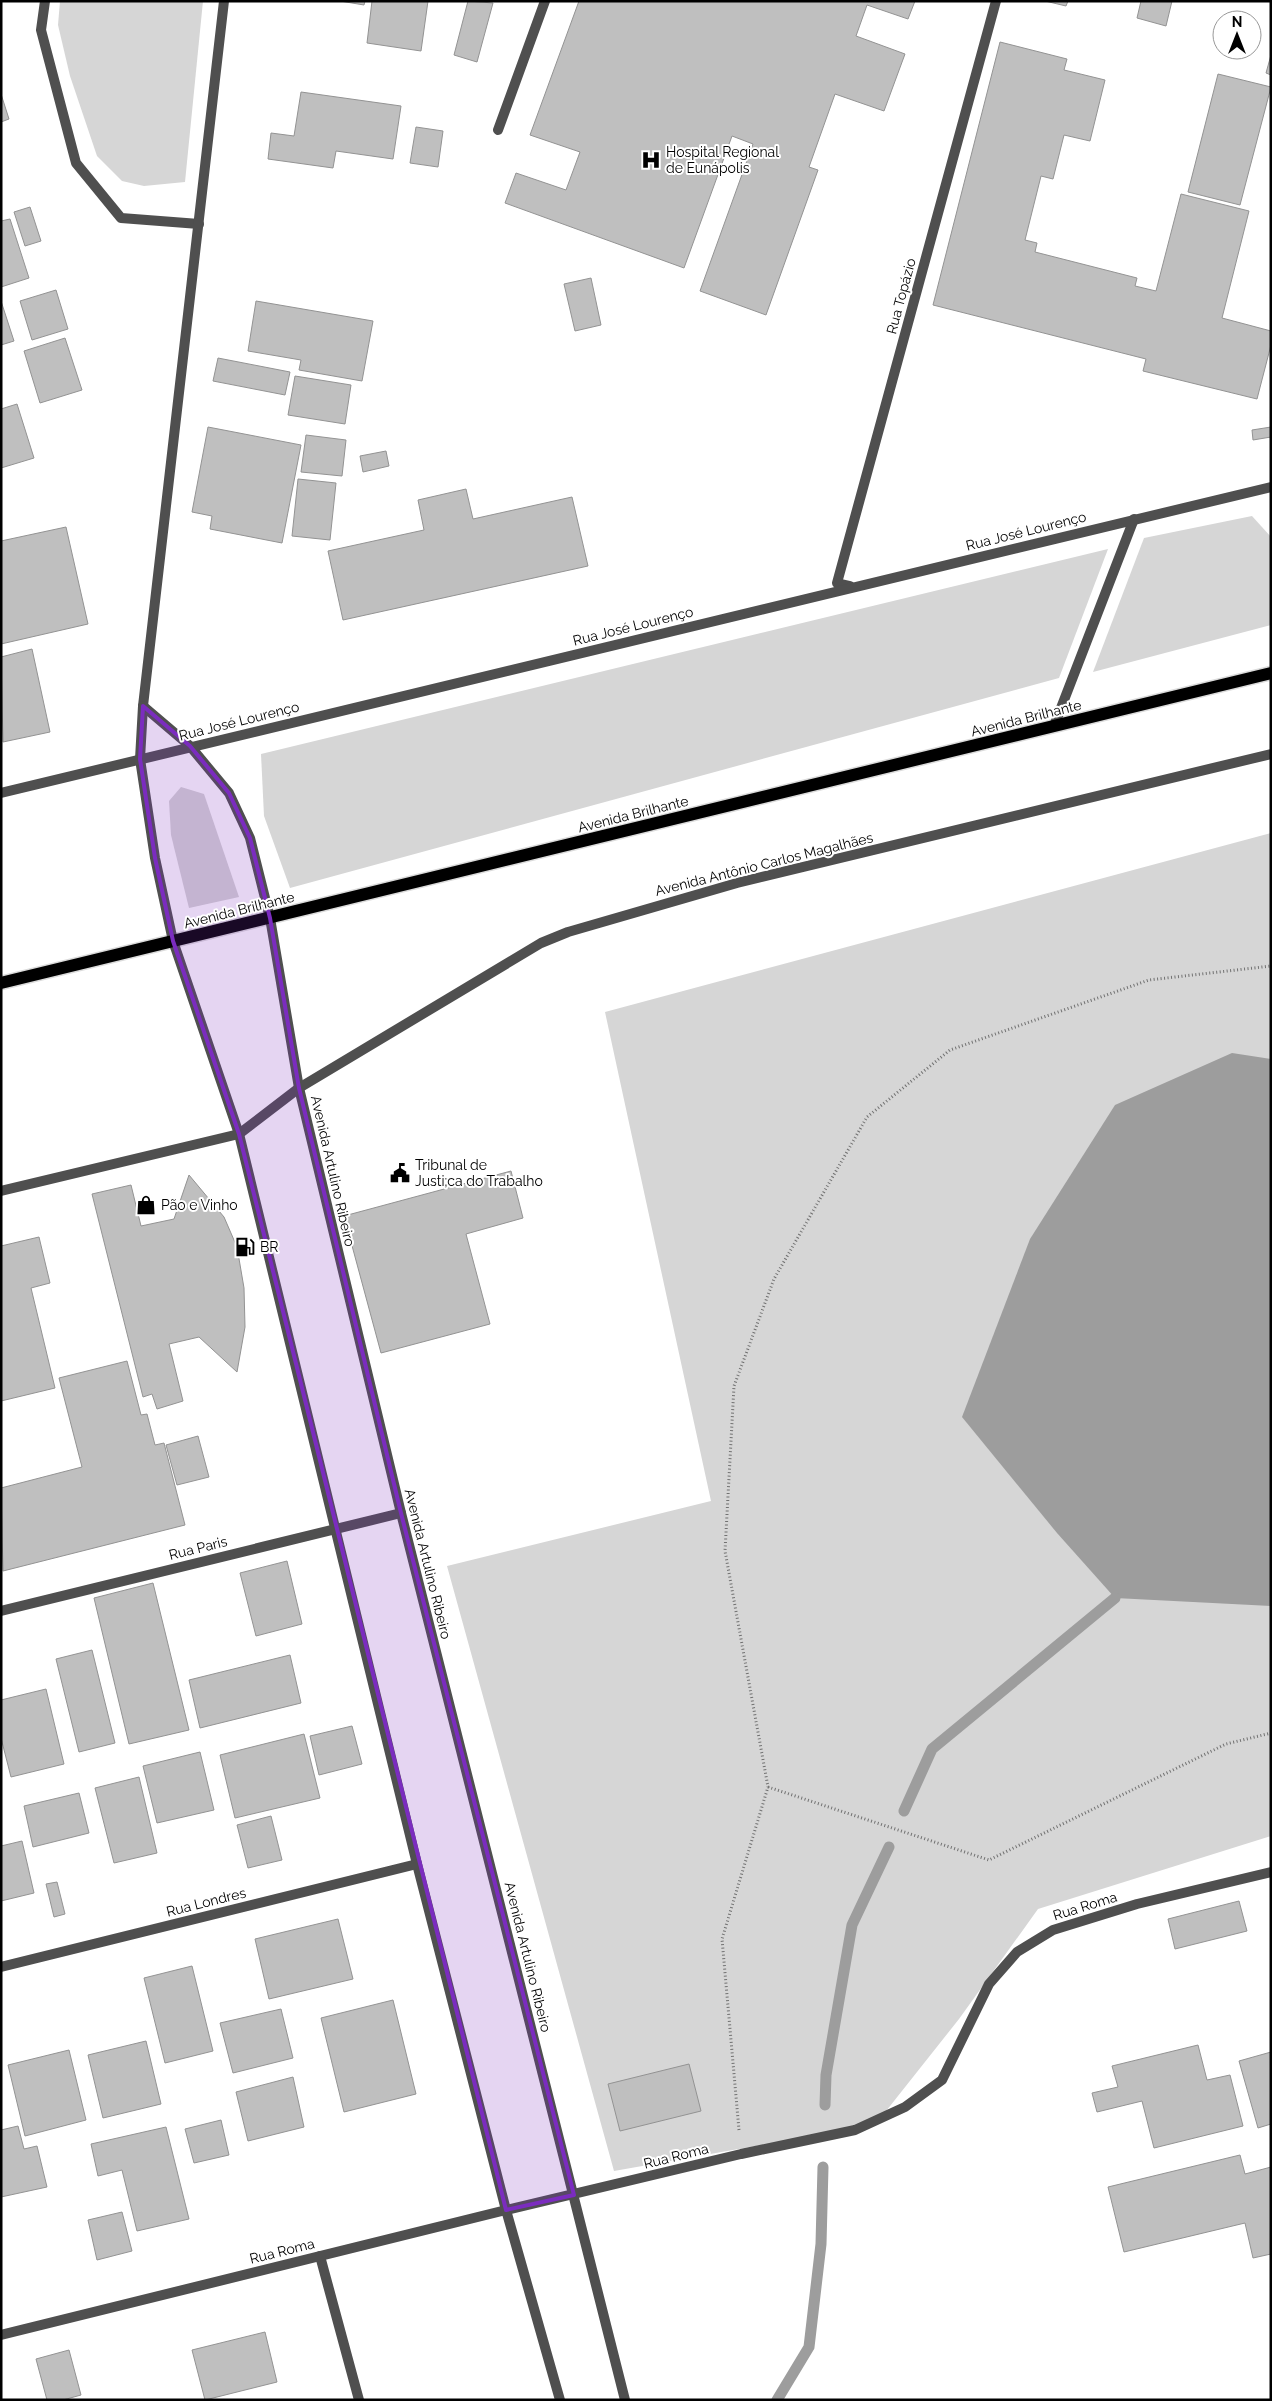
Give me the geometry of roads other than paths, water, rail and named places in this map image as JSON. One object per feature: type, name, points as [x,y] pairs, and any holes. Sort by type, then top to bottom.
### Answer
[{"type":"main road","name":"Avenida Brilhante","points":[[1,983],[1271,673]]},
{"type":"street","points":[[45,1],[41,30],[76,163],[121,218],[199,224]]},
{"type":"street","points":[[224,1],[143,706],[140,759],[154,858],[173,941],[239,1134],[417,1864],[506,2210],[560,2400]]},
{"type":"street","points":[[498,130],[545,1]]},
{"type":"street","name":"Rua Topázio","points":[[852,587],[837,583],[996,1]]},
{"type":"street","name":"Rua José Lourenço","points":[[1,793],[1134,519],[1269,491]]},
{"type":"street","points":[[1054,726],[1134,519]]},
{"type":"street","name":"Avenida Artulino Ribeiro","points":[[143,706],[190,746],[229,793],[250,838],[270,918],[299,1088],[401,1513],[625,2400]]},
{"type":"street","name":"Avenida Antônio Carlos Magalhães","points":[[239,1134],[299,1088],[541,943],[568,932],[737,883],[1271,754]]},
{"type":"street","points":[[1,1191],[239,1134]]},
{"type":"street","name":"Rua Paris","points":[[1,1611],[401,1513]]},
{"type":"street","name":"Rua Londres","points":[[1,1967],[417,1864]]},
{"type":"street","name":"Rua Roma","points":[[1,2335],[506,2210],[741,2154],[855,2130],[905,2108],[942,2080],[989,1984],[1017,1952],[1053,1930],[1137,1904],[1271,1872]]},
{"type":"street","points":[[320,2256],[359,2400]]},
{"type":"waterway","points":[[904,1811],[932,1749],[1115,1598]]},
{"type":"waterway","points":[[825,2105],[826,2075],[852,1925],[889,1847]]},
{"type":"waterway","points":[[777,2400],[809,2347],[821,2244],[823,2167]]},
{"type":"place","name":"Hospital Regional de Eunápolis","points":[[651,160]]},
{"type":"place","name":"Tribunal de Justi;ca do Trabalho","points":[[400,1173]]},
{"type":"place","name":"Pão e Vinho","points":[[146,1205]]},
{"type":"place","name":"BR","points":[[245,1247]]}]
